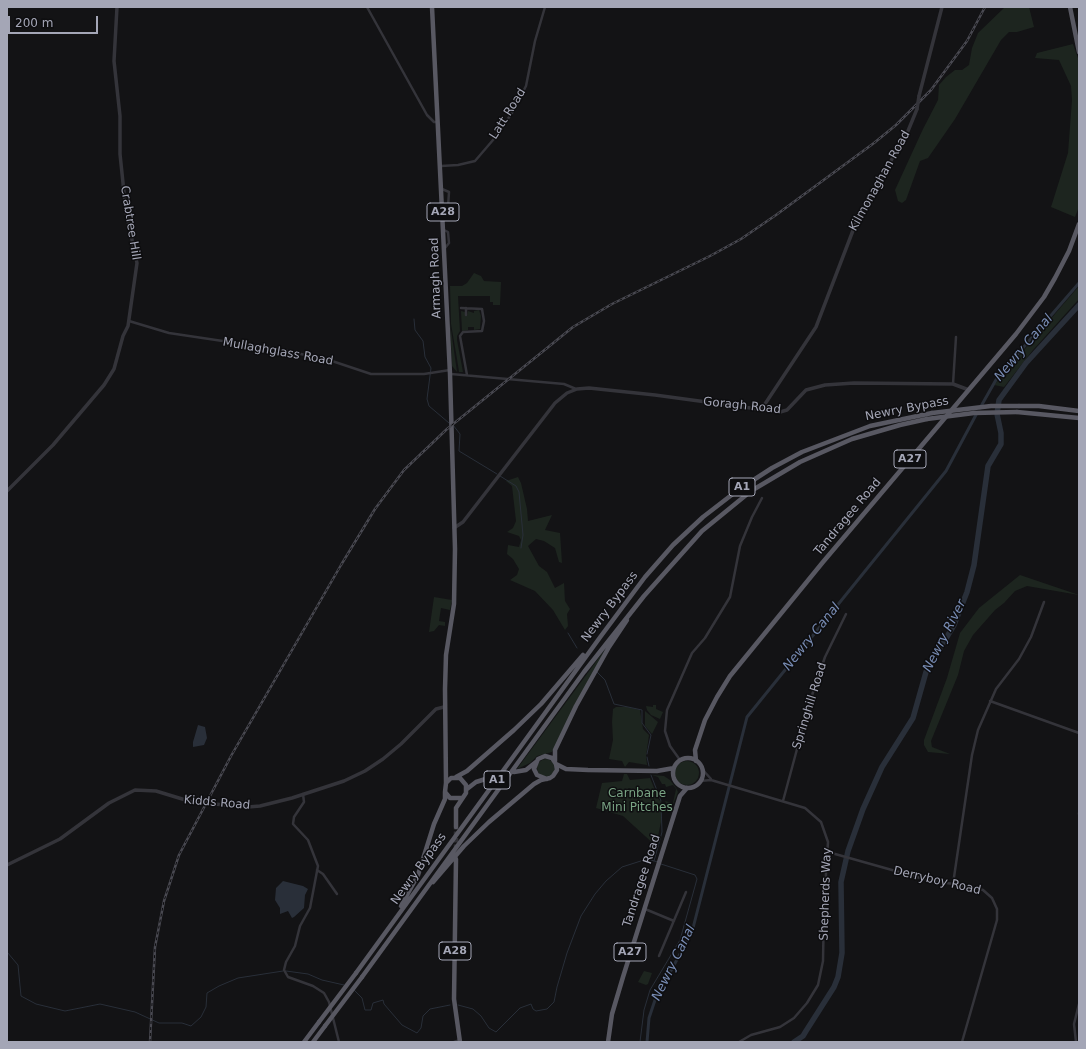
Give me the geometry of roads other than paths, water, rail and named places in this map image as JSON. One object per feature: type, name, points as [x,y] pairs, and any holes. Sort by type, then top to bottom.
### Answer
[{"type":"highway","name":"Armagh Road","points":[[432,7],[442,166],[452,416],[455,549],[454,604],[446,658],[444,707]]},
{"type":"highway","points":[[1070,7],[1079,52]]},
{"type":"highway","name":"Tandragee Road","points":[[696,761],[695,750],[709,710],[736,668],[1016,334],[1044,297],[1064,262],[1079,224]]},
{"type":"highway","name":"Newry Bypass","points":[[304,1042],[356,973],[600,636],[645,577],[673,545],[703,517],[738,490],[772,468],[831,439],[890,420],[991,406],[1039,406],[1079,411]]},
{"type":"highway","name":"Newry Bypass","points":[[313,1042],[584,672],[644,596],[702,531],[722,514],[765,482],[800,462],[835,446],[880,431],[927,420],[974,414],[1018,412],[1079,418]]},
{"type":"highway","points":[[555,774],[555,750],[576,706],[609,647],[644,596]]},
{"type":"highway","points":[[446,782],[467,771],[528,717],[600,636]]},
{"type":"highway","name":"A28","points":[[444,707],[444,747],[446,767],[445,792]]},
{"type":"highway","points":[[417,899],[464,846],[489,822],[534,784],[566,769],[657,771],[674,768],[695,750]]},
{"type":"highway","points":[[514,772],[526,770],[545,756],[566,769]]},
{"type":"highway","points":[[682,760],[696,761],[702,769],[700,781]]},
{"type":"highway","points":[[536,762],[534,769],[537,775]]},
{"type":"highway","points":[[446,767],[455,777],[476,782]]},
{"type":"highway","points":[[674,768],[674,780]]},
{"type":"highway","points":[[526,770],[547,779]]},
{"type":"highway","points":[[657,771],[666,774],[680,785],[687,788]]},
{"type":"highway","points":[[456,827],[456,808],[467,789],[476,782],[492,777]]},
{"type":"highway","points":[[463,780],[467,789]]},
{"type":"highway","name":"A27","points":[[687,788],[694,786],[700,781]]},
{"type":"highway","name":"Tandragee Road","points":[[608,1042],[614,1005],[680,796],[680,785]]},
{"type":"highway","name":"Tandragee Road","points":[[680,796],[687,788]]},
{"type":"highway","points":[[392,923],[418,875],[434,824],[445,799],[445,792]]},
{"type":"highway","points":[[445,792],[456,808]]},
{"type":"highway","points":[[450,798],[461,798]]},
{"type":"highway","name":"A28","points":[[456,859],[454,999],[460,1041]]},
{"type":"street","name":"Crabtree Hill","points":[[7,491],[54,445],[104,385],[114,369],[129,321],[137,263],[126,212],[120,154],[120,116],[114,61],[117,7]]},
{"type":"street","points":[[367,7],[427,116],[434,122],[439,122]]},
{"type":"street","name":"Latt Road","points":[[442,166],[458,165],[475,161],[493,140],[512,112],[526,86],[535,41],[545,7]]},
{"type":"street","name":"Kilmonaghan Road","points":[[761,410],[816,327],[829,297],[857,220],[908,131],[918,109],[919,96],[942,7]]},
{"type":"street","points":[[461,308],[482,309],[484,327],[482,331],[463,332],[460,336],[466,375]]},
{"type":"street","points":[[466,308],[466,315]]},
{"type":"street","name":"Mullaghglass Road","points":[[129,321],[169,333],[283,350],[332,361],[371,374],[428,374],[450,372]]},
{"type":"street","points":[[953,384],[956,337]]},
{"type":"street","name":"Goragh Road","points":[[450,372],[466,375],[564,384],[576,389],[589,388],[761,410],[785,411],[806,390],[825,385],[854,383],[953,384],[969,390]]},
{"type":"street","points":[[454,528],[464,522],[499,474],[555,403],[576,389]]},
{"type":"street","points":[[682,760],[667,739],[664,725],[665,716],[692,653],[705,638],[730,597],[740,546],[762,498]]},
{"type":"street","points":[[755,500],[759,503]]},
{"type":"street","points":[[953,884],[974,745],[990,701],[1026,647],[1044,602]]},
{"type":"street","name":"Springhill Road","points":[[783,801],[813,693],[825,657],[846,614]]},
{"type":"street","points":[[990,701],[1079,733]]},
{"type":"street","name":"Kidds Road","points":[[7,865],[60,839],[109,803],[135,790],[156,791],[192,802],[248,807],[272,803],[344,781],[365,771],[401,744],[436,709],[444,707]]},
{"type":"street","points":[[702,769],[711,780]]},
{"type":"street","name":"Shepherds Way","points":[[700,781],[711,780],[727,784],[805,808],[816,816],[826,835],[828,852],[824,905],[823,961],[818,985],[807,1003],[794,1018],[780,1026],[751,1035],[739,1042]]},
{"type":"street","points":[[303,794],[304,802],[294,817],[293,824],[308,840],[317,862],[310,908],[300,927],[295,946],[286,962],[285,973],[294,980],[314,986],[323,992],[329,1002],[339,1042]]},
{"type":"street","name":"Derryboy Road","points":[[828,852],[924,879],[976,888],[988,894],[995,903],[998,915],[962,1042]]},
{"type":"street","points":[[316,870],[323,874],[337,894]]},
{"type":"street","points":[[659,956],[686,892]]},
{"type":"street","points":[[644,909],[674,921]]},
{"type":"street","points":[[1076,1042],[1074,1024],[1079,1004]]},
{"type":"street","points":[[454,1042],[460,1041]]},
{"type":"waterway","name":"Newry Canal","points":[[980,408],[997,378],[1079,283]]},
{"type":"waterway","name":"Newry River","points":[[794,1042],[803,1036],[834,987],[838,977],[842,953],[841,882],[848,851],[863,809],[882,767],[913,718],[926,672],[954,625],[967,592],[974,565],[988,466],[1001,444],[1001,433],[997,414],[999,400],[1026,363],[1079,305]]},
{"type":"waterway","points":[[414,319],[415,330],[423,341],[425,357],[431,368],[427,399],[429,406],[449,423]]},
{"type":"waterway","name":"Newry Canal","points":[[647,1042],[649,1018],[655,1000],[692,932],[747,717],[946,471],[977,413]]},
{"type":"waterway","points":[[453,425],[460,434],[459,451],[497,474]]},
{"type":"waterway","points":[[500,476],[516,486],[519,492],[523,535],[521,548]]},
{"type":"waterway","points":[[568,633],[577,648]]},
{"type":"waterway","points":[[597,672],[605,680],[614,704],[642,710],[642,723],[651,735],[647,754]]},
{"type":"waterway","points":[[647,757],[649,766]]},
{"type":"waterway","points":[[651,775],[661,801]]},
{"type":"waterway","points":[[654,861],[662,832],[661,803]]},
{"type":"waterway","points":[[458,1005],[473,1009],[481,1016],[489,1028],[496,1032],[520,1008],[531,1004],[533,1009],[536,1011],[547,1009],[554,1002],[567,953],[581,916],[595,894],[606,881],[622,867],[647,859],[658,862]]},
{"type":"waterway","points":[[640,1042],[644,1010],[650,990],[680,940],[697,879],[695,875],[661,864]]},
{"type":"waterway","points":[[7,952],[18,965],[21,996],[36,1004],[65,1011],[100,1004],[135,1012],[159,1023],[182,1023],[191,1026],[201,1017],[206,1007],[207,993],[238,978],[283,971]]},
{"type":"waterway","points":[[286,971],[308,974],[322,980],[344,985]]},
{"type":"waterway","points":[[354,990],[362,998],[365,1010],[371,1010],[373,1003],[383,1000],[384,1004],[402,1025],[417,1033],[421,1028],[423,1016],[430,1009],[450,1005]]},
{"type":"tunnel","points":[[492,777],[512,772]]},
{"type":"tunnel","points":[[456,827],[456,849]]},
{"type":"railway","points":[[150,1042],[155,947],[164,901],[179,855],[231,756],[341,565],[375,509],[404,470],[447,429],[573,327],[612,304],[710,256],[741,239],[874,143],[896,125],[931,90],[967,41],[985,7]]},
{"type":"park label","name":"Carnbane Mini Pitches","points":[[637,801]]}]
